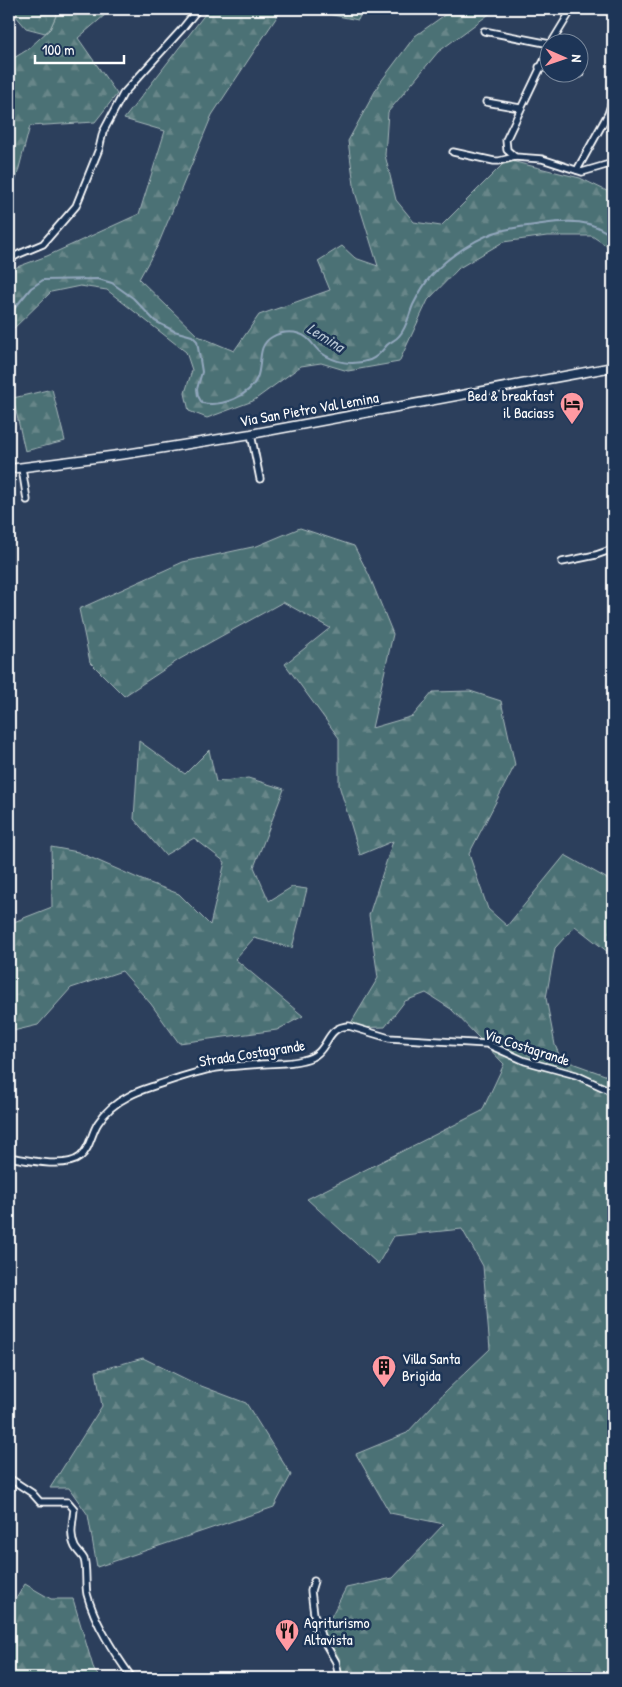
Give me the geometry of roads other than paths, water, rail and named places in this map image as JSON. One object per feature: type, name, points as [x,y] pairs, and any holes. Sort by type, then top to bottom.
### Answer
[{"type":"street","points":[[9,260],[43,244],[76,206],[99,149],[103,132],[122,94],[198,9]]},
{"type":"street","points":[[558,32],[572,9]]},
{"type":"street","points":[[484,31],[540,43]]},
{"type":"street","points":[[515,157],[507,150],[506,140],[539,67]]},
{"type":"street","points":[[577,170],[608,114],[613,99]]},
{"type":"street","points":[[486,102],[520,108]]},
{"type":"street","points":[[453,152],[494,161],[515,157],[542,159],[586,172],[613,162]]},
{"type":"street","name":"Via San Pietro Val Lemina","points":[[9,469],[126,454],[251,434],[613,367]]},
{"type":"street","points":[[251,434],[260,479]]},
{"type":"street","points":[[22,468],[27,500]]},
{"type":"street","points":[[562,562],[613,549]]},
{"type":"street","name":"Strada Costagrande","points":[[9,1157],[63,1163],[74,1160],[85,1151],[98,1123],[105,1114],[130,1094],[170,1080],[215,1068],[304,1060],[320,1053],[335,1029],[342,1026],[349,1026],[389,1038],[399,1039]]},
{"type":"street","name":"Via Costagrande","points":[[399,1039],[487,1044],[525,1061],[576,1075],[613,1092]]},
{"type":"street","points":[[9,1478],[40,1502],[68,1502],[74,1510],[71,1537],[77,1552],[84,1559],[87,1591],[90,1601],[97,1621],[132,1678]]},
{"type":"street","points":[[314,1582],[311,1591],[314,1614],[321,1636],[336,1662],[339,1678]]},
{"type":"waterway","name":"Lemina","points":[[9,315],[31,288],[43,280],[98,279],[112,283],[133,298],[155,321],[174,331],[192,336],[197,341],[202,372],[197,389],[198,396],[202,403],[226,402],[241,395],[253,385],[259,373],[264,345],[272,337],[280,334],[289,332],[303,335],[320,352],[338,361],[364,362],[380,354],[387,345],[402,333],[415,301],[431,276],[455,254],[485,237],[513,228],[570,222],[579,222],[597,227],[613,237]]},
{"type":"place","name":"Bed & breakfast il Baciass","points":[[572,425]]},
{"type":"place","name":"Villa Santa Brigida","points":[[384,1388]]},
{"type":"place","name":"Agriturismo Altavista","points":[[287,1652]]}]
